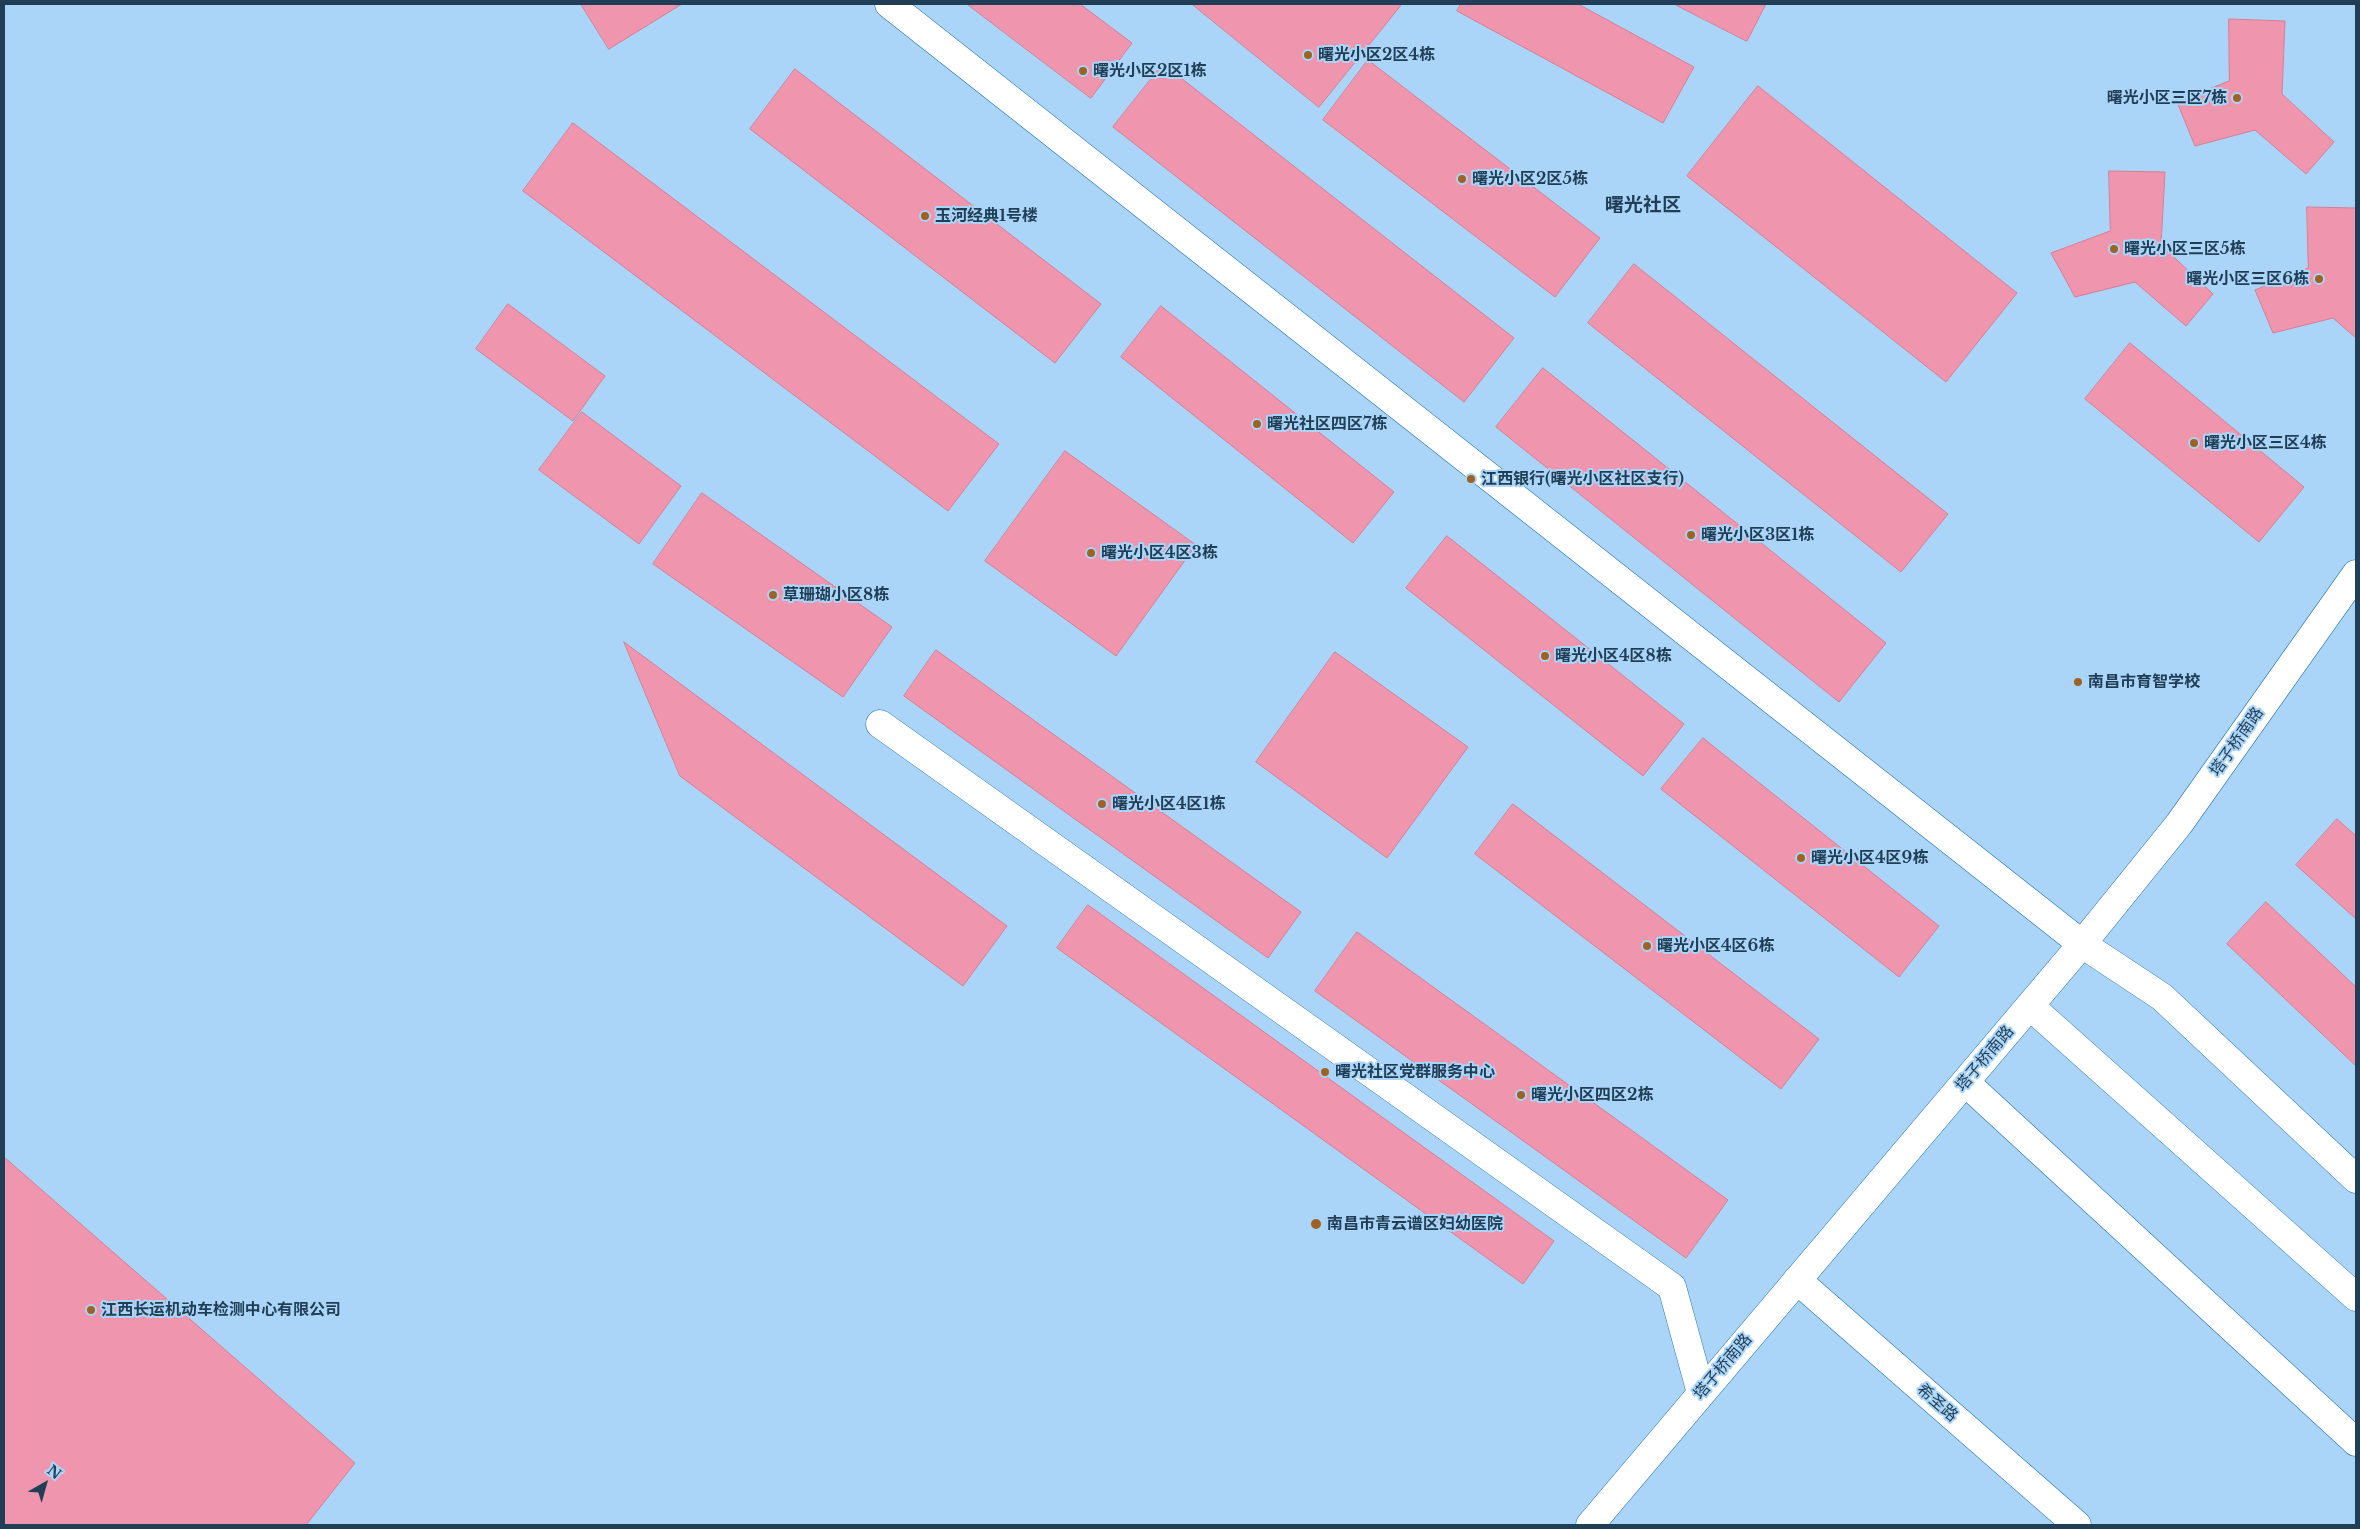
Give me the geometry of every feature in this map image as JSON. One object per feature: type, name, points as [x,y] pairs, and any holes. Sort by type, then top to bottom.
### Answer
[{"type":"street","points":[[889,4],[2082,944],[2162,998],[2356,1179]]},
{"type":"street","name":"塔子桥南路","points":[[1590,1525],[2030,1006],[2179,824],[2356,574]]},
{"type":"street","points":[[880,724],[1672,1287],[1701,1393]]},
{"type":"street","points":[[2030,1006],[2356,1297]]},
{"type":"street","points":[[1965,1082],[2356,1442]]},
{"type":"street","name":"希圣路","points":[[1796,1280],[2077,1525]]},
{"type":"building","points":[[581,4],[682,4],[609,49]]},
{"type":"building","name":"曙光小区2区1栋","points":[[967,4],[1080,4],[1132,43],[1091,98]]},
{"type":"building","name":"曙光小区2区4栋","points":[[1192,4],[1402,4],[1319,107]]},
{"type":"building","points":[[1461,4],[1578,4],[1694,67],[1663,123],[1457,11]]},
{"type":"building","points":[[1674,4],[1766,4],[1747,41]]},
{"type":"building","name":"曙光小区三区7栋","points":[[2229,19],[2285,21],[2282,94],[2334,142],[2306,174],[2255,130],[2195,146],[2177,102],[2229,81]]},
{"type":"building","name":"曙光小区2区5栋","points":[[1368,60],[1600,238],[1555,297],[1323,120]]},
{"type":"building","points":[[1163,64],[1514,338],[1464,402],[1113,127]]},
{"type":"building","name":"玉河经典1号楼","points":[[795,69],[1101,304],[1055,363],[750,129]]},
{"type":"building","points":[[1758,86],[2017,293],[1946,382],[1687,176]]},
{"type":"building","points":[[573,123],[999,444],[948,511],[523,191]]},
{"type":"building","name":"曙光小区三区5栋","points":[[2109,171],[2165,172],[2161,245],[2213,294],[2186,326],[2135,282],[2075,297],[2051,253],[2110,231]]},
{"type":"building","name":"曙光小区三区6栋","points":[[2307,207],[2356,208],[2356,338],[2333,318],[2273,333],[2255,290],[2308,268]]},
{"type":"building","points":[[1634,264],[1948,514],[1901,572],[1588,323]]},
{"type":"building","points":[[508,304],[605,376],[573,421],[476,349]]},
{"type":"building","name":"曙光社区四区7栋","points":[[1161,306],[1394,492],[1353,543],[1121,357]]},
{"type":"building","name":"曙光小区三区4栋","points":[[2130,343],[2304,487],[2259,542],[2085,399]]},
{"type":"building","name":"曙光小区3区1栋","points":[[1543,368],[1886,643],[1839,702],[1496,427]]},
{"type":"building","points":[[582,412],[681,486],[639,544],[539,470]]},
{"type":"building","name":"曙光小区4区3栋","points":[[1065,451],[1196,545],[1116,656],[985,561]]},
{"type":"building","name":"草珊瑚小区8栋","points":[[702,493],[892,627],[843,697],[653,564]]},
{"type":"building","name":"曙光小区4区8栋","points":[[1447,536],[1684,724],[1643,776],[1406,588]]},
{"type":"building","points":[[624,642],[1007,926],[963,986],[680,776]]},
{"type":"building","name":"曙光小区4区1栋","points":[[936,650],[1301,912],[1268,958],[904,696]]},
{"type":"building","points":[[1335,652],[1468,747],[1387,858],[1256,762]]},
{"type":"building","name":"曙光小区4区9栋","points":[[1703,738],[1939,926],[1899,977],[1661,789]]},
{"type":"building","name":"曙光小区4区6栋","points":[[1513,804],[1819,1039],[1781,1089],[1475,854]]},
{"type":"building","points":[[2337,819],[2356,836],[2356,919],[2296,865]]},
{"type":"building","points":[[2266,902],[2356,987],[2356,1066],[2227,944]]},
{"type":"building","points":[[1088,905],[1554,1241],[1523,1284],[1057,948]]},
{"type":"building","name":"曙光小区四区2栋","points":[[1357,932],[1728,1200],[1686,1258],[1315,991]]},
{"type":"building","name":"江西长运机动车检测中心有限公司","points":[[4,1157],[355,1463],[306,1525],[4,1525]]},
{"type":"place","name":"曙光小区2区4栋","points":[[1308,55]]},
{"type":"place","name":"曙光小区2区1栋","points":[[1083,71]]},
{"type":"place","name":"曙光小区三区7栋","points":[[2237,98]]},
{"type":"place","name":"曙光小区2区5栋","points":[[1462,179]]},
{"type":"place","name":"玉河经典1号楼","points":[[925,216]]},
{"type":"place","name":"曙光小区三区5栋","points":[[2114,249]]},
{"type":"place","name":"曙光小区三区6栋","points":[[2319,279]]},
{"type":"place","name":"曙光社区四区7栋","points":[[1257,424]]},
{"type":"place","name":"曙光小区三区4栋","points":[[2194,443]]},
{"type":"place","name":"江西银行(曙光小区社区支行)","points":[[1471,479]]},
{"type":"place","name":"曙光小区3区1栋","points":[[1691,535]]},
{"type":"place","name":"曙光小区4区3栋","points":[[1091,553]]},
{"type":"place","name":"草珊瑚小区8栋","points":[[773,595]]},
{"type":"place","name":"曙光小区4区8栋","points":[[1545,656]]},
{"type":"place","name":"南昌市育智学校","points":[[2078,682]]},
{"type":"place","name":"曙光小区4区1栋","points":[[1102,804]]},
{"type":"place","name":"曙光小区4区9栋","points":[[1801,858]]},
{"type":"place","name":"曙光小区4区6栋","points":[[1647,946]]},
{"type":"place","name":"曙光社区党群服务中心","points":[[1325,1072]]},
{"type":"place","name":"曙光小区四区2栋","points":[[1521,1095]]},
{"type":"place","name":"南昌市青云谱区妇幼医院","points":[[1316,1224]]},
{"type":"place","name":"江西长运机动车检测中心有限公司","points":[[91,1310]]},
{"type":"district","name":"曙光社区","points":[[1643,206]]}]
